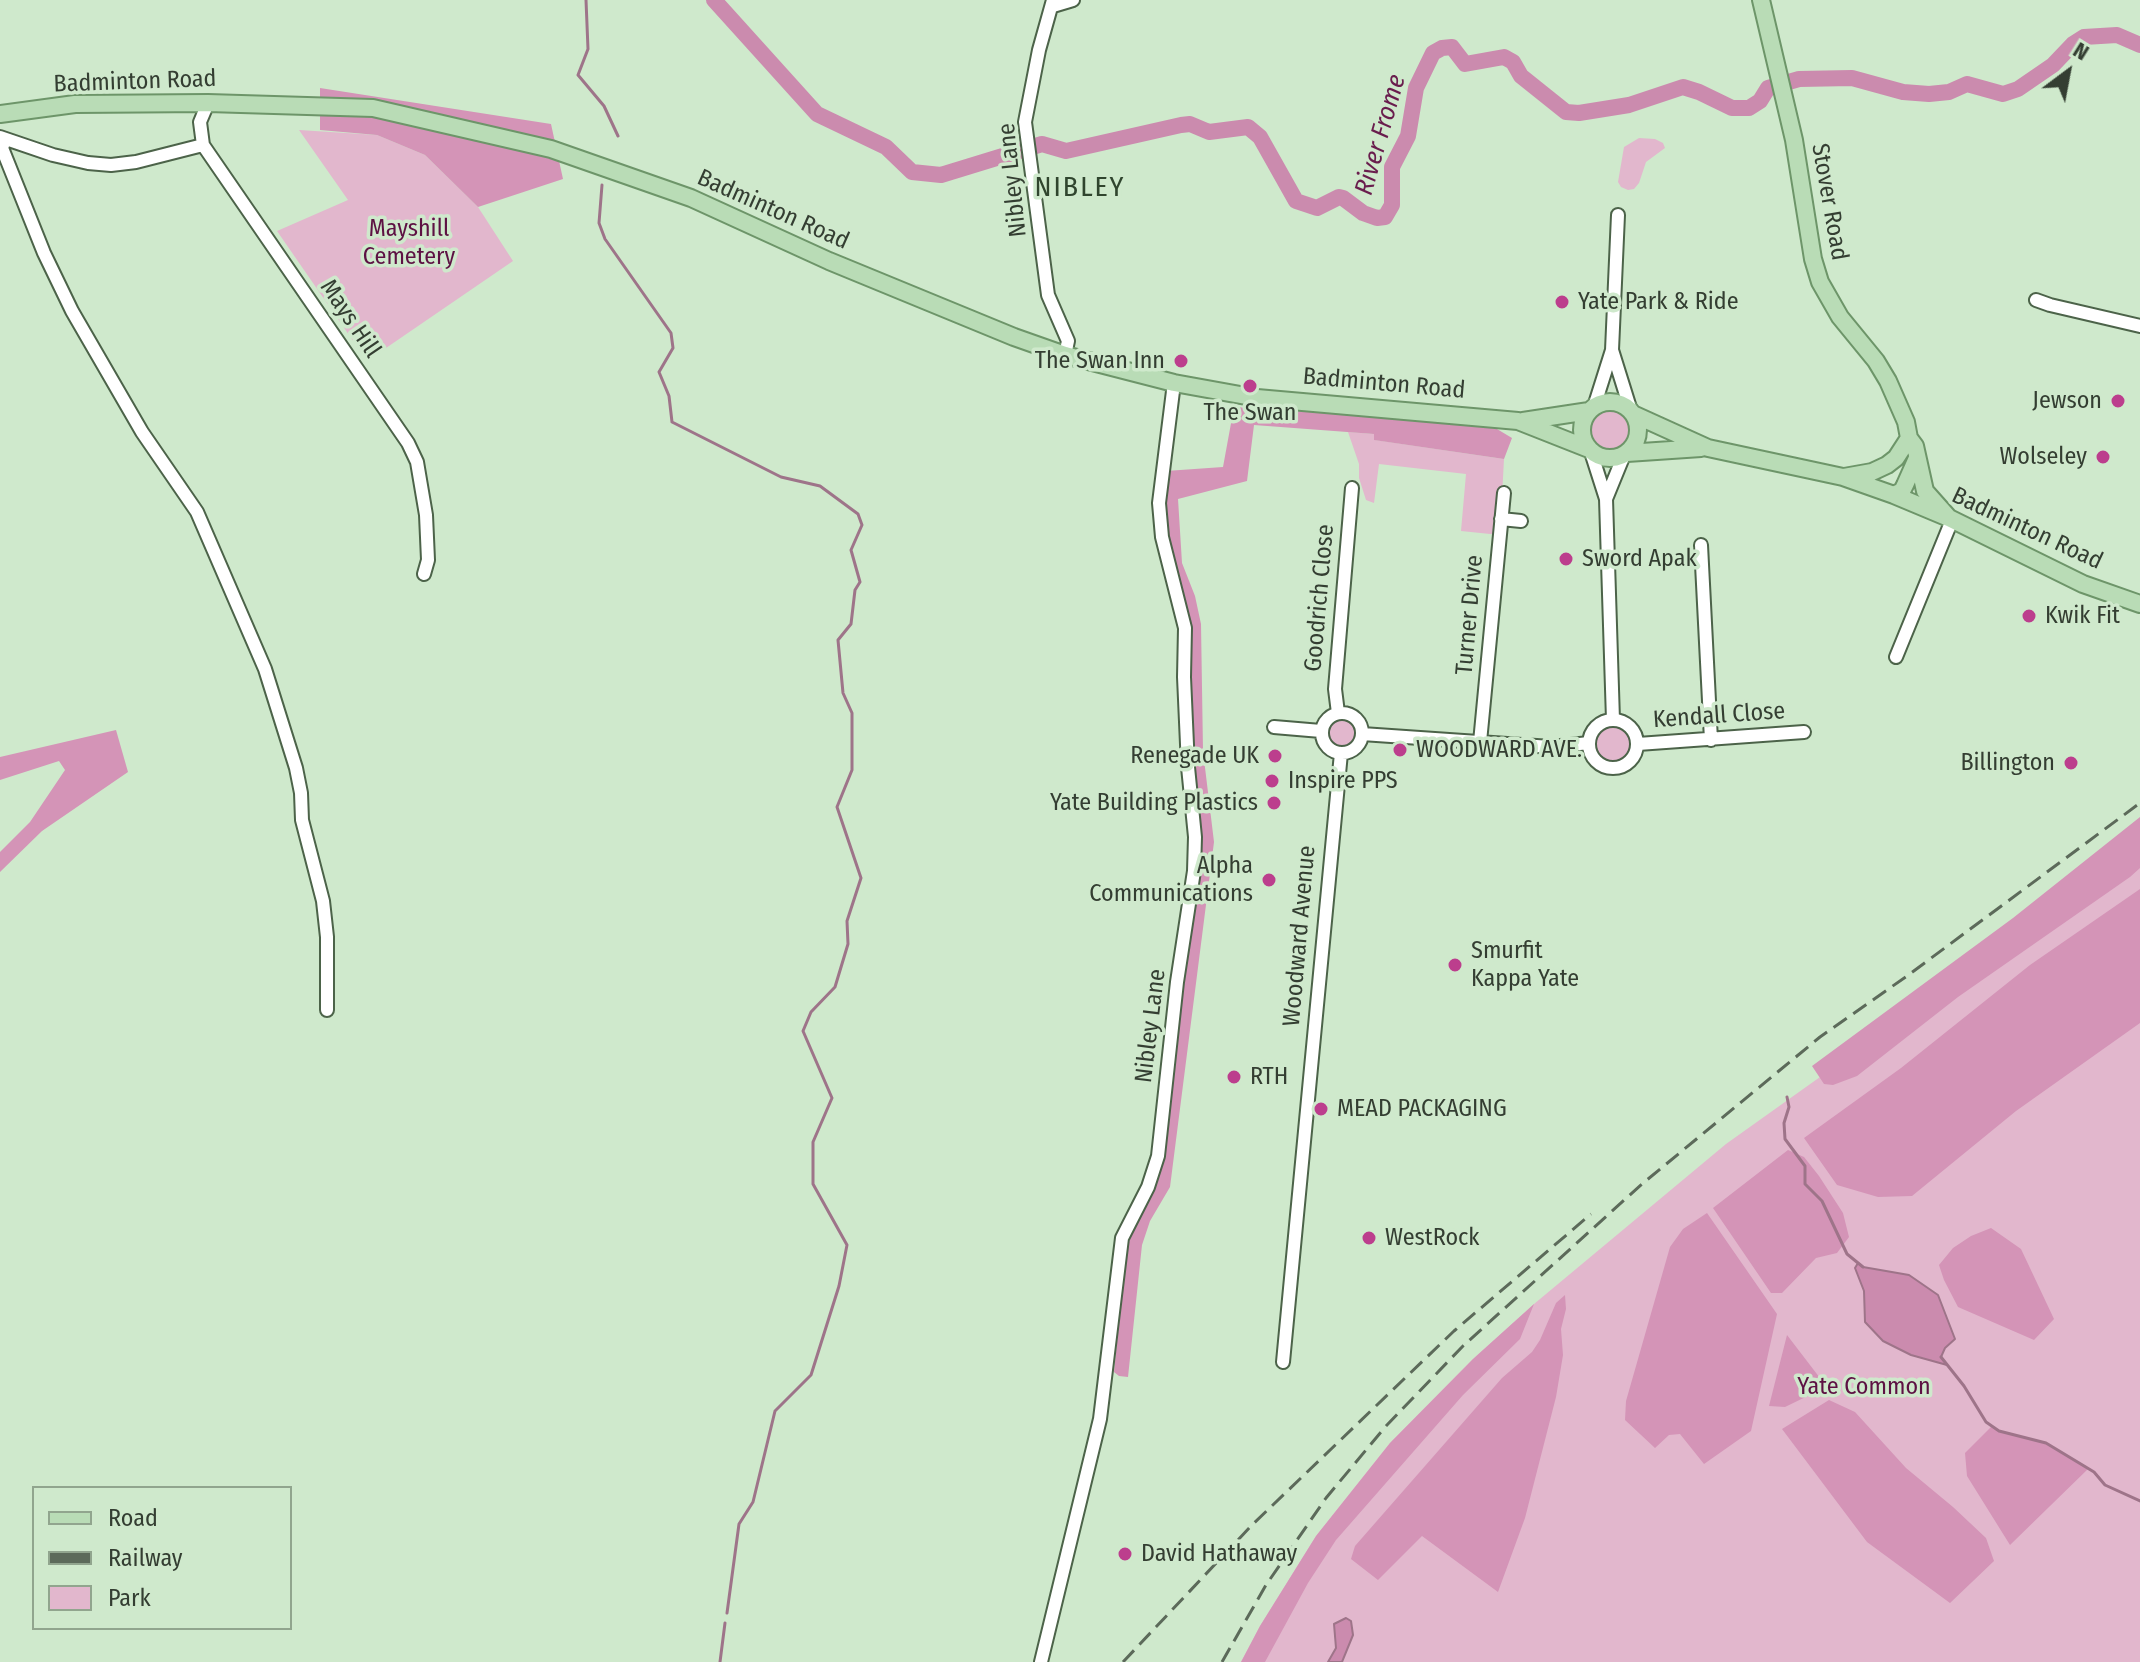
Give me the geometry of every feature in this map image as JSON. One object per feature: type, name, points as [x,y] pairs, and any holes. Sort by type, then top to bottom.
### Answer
[{"type":"main road","name":"Stover Road","points":[[1761,0],[1784,94],[1813,259],[1820,282],[1840,317],[1888,381],[1918,456],[1925,491],[1950,519]]},
{"type":"main road","name":"Badminton Road","points":[[0,114],[75,104],[208,103],[373,108],[551,149],[691,198],[843,267],[1014,337],[1065,355],[1174,383],[1257,398],[1518,421],[1591,409]]},
{"type":"main road","points":[[1601,403],[1617,403],[1632,413],[1638,426],[1637,438],[1625,454],[1610,459],[1590,450],[1582,430],[1591,409],[1601,403]]},
{"type":"main road","name":"Badminton Road","points":[[1632,413],[1708,448],[1843,477],[1894,495],[2045,566],[2140,604]]},
{"type":"main road","name":"Badminton Road","points":[[1518,421],[1590,450]]},
{"type":"main road","points":[[1909,438],[1896,458],[1890,486],[1894,495],[1902,491],[1918,456]]},
{"type":"main road","name":"Badminton Road","points":[[1625,454],[1708,448]]},
{"type":"main road","points":[[1843,477],[1872,472],[1896,458]]},
{"type":"street","points":[[1053,3],[1073,0]]},
{"type":"street","name":"Nibley Lane","points":[[1053,3],[1039,50],[1025,122],[1048,295],[1068,341],[1065,355]]},
{"type":"street","points":[[208,103],[200,122],[203,145],[136,162],[111,165],[53,155],[2,138],[2,148],[49,265],[72,311],[142,432],[197,512],[265,669],[296,768],[302,820],[323,901],[327,937],[327,1010]]},
{"type":"street","name":"Mays Hill","points":[[203,145],[408,443],[417,462],[426,515],[428,560],[424,574]]},
{"type":"street","points":[[1591,409],[1612,350],[1618,215]]},
{"type":"street","points":[[2036,300],[2140,326]]},
{"type":"street","points":[[1612,350],[1632,413]]},
{"type":"street","name":"Nibley Lane","points":[[1041,1662],[1100,1419],[1122,1238],[1148,1187],[1158,1156],[1175,997],[1194,871],[1195,837],[1184,677],[1185,628],[1162,537],[1159,503],[1174,383]]},
{"type":"street","points":[[1590,450],[1606,499],[1613,720]]},
{"type":"street","points":[[1606,499],[1625,454]]},
{"type":"street","name":"Goodrich Close","points":[[1338,713],[1335,689],[1352,488]]},
{"type":"street","name":"Turner Drive","points":[[1480,742],[1504,493]]},
{"type":"street","points":[[1501,519],[1521,521]]},
{"type":"street","points":[[1896,657],[1950,519]]},
{"type":"street","points":[[1701,545],[1711,740]]},
{"type":"street","points":[[1338,713],[1352,715],[1358,720],[1362,734],[1353,750],[1341,753],[1329,748],[1321,731],[1328,717],[1338,713]]},
{"type":"street","points":[[1613,720],[1628,725],[1635,733],[1638,744],[1634,757],[1626,765],[1615,768],[1601,765],[1592,755],[1589,743],[1592,732],[1599,724],[1613,720]]},
{"type":"street","points":[[1274,727],[1321,731]]},
{"type":"street","name":"Kendall Close","points":[[1638,744],[1804,732]]},
{"type":"street","points":[[1362,734],[1551,747],[1589,743]]},
{"type":"street","name":"Woodward Avenue","points":[[1283,1362],[1341,753]]},
{"type":"green space","name":"Mayshill Cemetery","points":[[299,130],[377,135],[425,155],[478,207],[513,261],[367,361],[277,231],[348,200]]},
{"type":"green space","points":[[1639,138],[1655,139],[1665,148],[1646,162],[1639,183],[1628,190],[1618,182],[1624,147]]},
{"type":"green space","points":[[1610,409],[1625,416],[1632,431],[1625,446],[1610,453],[1595,446],[1588,431],[1595,416]]},
{"type":"green space","points":[[1348,432],[1374,434],[1375,440],[1504,459],[1500,535],[1461,531],[1466,474],[1379,464],[1374,503],[1366,500],[1359,478],[1359,464]]},
{"type":"green space","points":[[1342,718],[1353,722],[1357,733],[1353,744],[1342,748],[1331,744],[1327,733],[1331,722]]},
{"type":"green space","points":[[1614,726],[1628,731],[1633,745],[1628,759],[1614,764],[1600,759],[1595,745],[1600,731]]},
{"type":"green space","name":"Yate Common","points":[[2140,849],[2140,1662],[1241,1662],[1316,1536],[1390,1443],[1473,1359],[1534,1304],[1726,1144]]},
{"type":"shaded area","points":[[320,88],[551,124],[563,179],[478,207],[425,155],[377,135],[320,130]]},
{"type":"shaded area","points":[[1234,407],[1453,421],[1497,429],[1512,438],[1504,459],[1374,440],[1374,434],[1254,425],[1247,481],[1178,499],[1182,563],[1195,596],[1201,624],[1203,751],[1214,842],[1170,1187],[1150,1221],[1142,1245],[1128,1377],[1119,1376],[1114,1372],[1130,1237],[1165,1159],[1202,835],[1192,750],[1190,621],[1169,545],[1162,493],[1166,471],[1223,467]]},
{"type":"shaded area","points":[[116,730],[128,772],[42,831],[0,872],[0,852],[30,822],[65,770],[59,761],[0,780],[0,757]]},
{"type":"shaded area","points":[[2140,817],[2140,868],[2130,877],[1958,997],[1857,1076],[1833,1085],[1824,1084],[1812,1066],[2013,918]]},
{"type":"shaded area","points":[[2140,889],[2140,1023],[2016,1111],[1912,1196],[1878,1197],[1837,1185],[1804,1138],[1901,1068],[2030,965]]},
{"type":"shaded area","points":[[1788,1150],[1804,1157],[1819,1176],[1843,1213],[1849,1237],[1837,1253],[1816,1258],[1782,1293],[1771,1293],[1713,1208]]},
{"type":"shaded area","points":[[1707,1213],[1777,1314],[1751,1431],[1704,1464],[1680,1434],[1669,1435],[1655,1448],[1625,1420],[1626,1401],[1670,1247],[1683,1229]]},
{"type":"shaded area","points":[[1991,1228],[2021,1249],[2054,1319],[2034,1340],[1958,1307],[1944,1280],[1939,1265],[1953,1248]]},
{"type":"shaded area","points":[[1858,1263],[1863,1267],[1909,1275],[1938,1295],[1955,1339],[1941,1357],[1947,1365],[1911,1355],[1883,1341],[1865,1322],[1864,1291],[1855,1268]]},
{"type":"shaded area","points":[[1565,1295],[1566,1309],[1561,1329],[1563,1355],[1556,1397],[1525,1518],[1498,1592],[1422,1536],[1378,1580],[1351,1559],[1355,1546],[1502,1378],[1532,1352],[1556,1303]]},
{"type":"shaded area","points":[[1534,1304],[1520,1339],[1463,1395],[1336,1540],[1308,1583],[1265,1662],[1241,1662],[1316,1536],[1390,1443],[1473,1359]]},
{"type":"shaded area","points":[[1787,1335],[1823,1382],[1818,1391],[1785,1407],[1769,1406]]},
{"type":"shaded area","points":[[1829,1400],[1855,1412],[1906,1468],[1986,1538],[1994,1561],[1950,1603],[1867,1542],[1782,1429]]},
{"type":"shaded area","points":[[1992,1426],[1999,1431],[2046,1443],[2089,1468],[2010,1545],[1967,1476],[1965,1453]]},
{"type":"shaded area","points":[[1346,1618],[1351,1621],[1353,1635],[1342,1662],[1328,1662],[1336,1648],[1334,1624]]},
{"type":"waterway","points":[[586,0],[588,49],[578,75],[604,106],[618,136]]},
{"type":"waterway","name":"River Frome","points":[[714,0],[817,114],[886,147],[912,172],[941,175],[1042,144],[1066,151],[1181,125],[1190,124],[1209,132],[1248,127],[1260,137],[1296,201],[1317,208],[1339,197],[1377,218],[1385,217],[1392,205],[1392,167],[1408,136],[1416,88],[1433,53],[1442,48],[1452,47],[1465,64],[1504,57],[1513,62],[1521,76],[1566,112],[1579,113],[1629,105],[1683,87],[1732,108],[1749,108],[1760,101],[1768,88],[1799,79],[1852,78],[1903,92],[1929,94],[1949,92],[1967,84],[2003,94],[2018,89],[2053,65],[2084,37],[2117,35],[2140,45]]},
{"type":"waterway","points":[[602,185],[599,223],[605,239],[671,333],[673,348],[659,372],[669,396],[672,422],[781,477],[820,486],[858,514],[862,525],[851,550],[860,582],[855,590],[851,624],[838,640],[843,693],[852,713],[852,770],[837,807],[861,878],[847,921],[848,944],[835,987],[811,1012],[803,1031],[832,1098],[813,1142],[813,1184],[847,1245],[839,1286],[811,1375],[775,1411],[753,1502],[739,1524],[727,1613]]},
{"type":"waterway","points":[[1787,1097],[1789,1107],[1784,1123],[1785,1139],[1805,1166],[1805,1184],[1822,1201],[1847,1254],[1863,1267]]},
{"type":"waterway","points":[[1941,1357],[1964,1386],[1986,1422],[1999,1431],[2046,1443],[2094,1472],[2105,1485],[2140,1501]]},
{"type":"waterway","points":[[720,1662],[725,1623]]},
{"type":"railway","points":[[1222,1662],[1266,1585],[1326,1498],[1386,1426],[1463,1346],[1642,1184],[1820,1037],[2140,803]]},
{"type":"railway","points":[[1123,1662],[1252,1525],[1454,1331],[1591,1214]]},
{"type":"place","name":"Yate Park & Ride","points":[[1562,302]]},
{"type":"place","name":"The Swan Inn","points":[[1181,361]]},
{"type":"place","name":"The Swan","points":[[1250,386]]},
{"type":"place","name":"Jewson","points":[[2118,401]]},
{"type":"place","name":"Wolseley","points":[[2103,457]]},
{"type":"place","name":"Sword Apak","points":[[1566,559]]},
{"type":"place","name":"Kwik Fit","points":[[2029,616]]},
{"type":"place","name":"WOODWARD AVE.","points":[[1400,750]]},
{"type":"place","name":"Renegade UK","points":[[1275,756]]},
{"type":"place","name":"Billington","points":[[2071,763]]},
{"type":"place","name":"Inspire PPS","points":[[1272,781]]},
{"type":"place","name":"Yate Building Plastics","points":[[1274,803]]},
{"type":"place","name":"Alpha Communications","points":[[1269,880]]},
{"type":"place","name":"Smurfit Kappa Yate","points":[[1455,965]]},
{"type":"place","name":"RTH","points":[[1234,1077]]},
{"type":"place","name":"MEAD PACKAGING","points":[[1321,1109]]},
{"type":"place","name":"WestRock","points":[[1369,1238]]},
{"type":"place","name":"David Hathaway","points":[[1125,1554]]},
{"type":"district","name":"NIBLEY","points":[[1080,188]]}]
